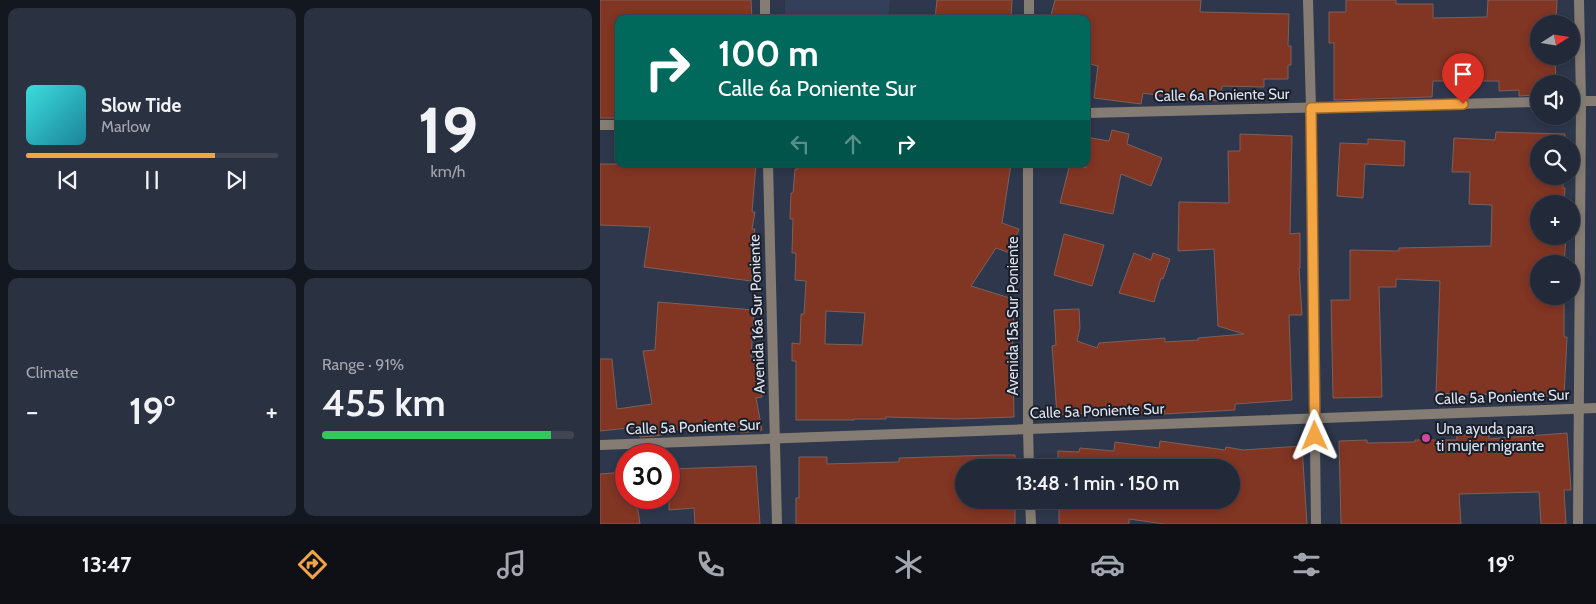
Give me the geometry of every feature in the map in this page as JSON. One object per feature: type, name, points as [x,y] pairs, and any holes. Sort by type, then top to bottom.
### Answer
[{"type":"street","points":[[765,0],[765,15]]},
{"type":"street","points":[[1029,0],[1029,15]]},
{"type":"street","points":[[1308,0],[1316,524]]},
{"type":"street","points":[[1577,75],[1579,0]]},
{"type":"street","points":[[1580,101],[1596,101]]},
{"type":"street","name":"Calle 6a Poniente Sur","points":[[1090,113],[1530,102]]},
{"type":"street","points":[[600,125],[615,125]]},
{"type":"street","points":[[1576,125],[1579,409],[1578,524]]},
{"type":"street","name":"Avenida 16a Sur Poniente","points":[[768,167],[777,524]]},
{"type":"street","name":"Avenida 15a Sur Poniente","points":[[1028,167],[1029,459]]},
{"type":"street","name":"Calle 5a Poniente Sur","points":[[600,445],[1596,408]]},
{"type":"street","points":[[1030,509],[1031,524]]},
{"type":"shaded area","points":[[785,0],[890,0],[888,15],[785,15]]},
{"type":"building","points":[[600,0],[751,0],[752,15],[615,15],[615,118],[600,118]]},
{"type":"building","points":[[937,0],[1012,0],[1011,15],[935,15]]},
{"type":"building","points":[[1055,0],[1201,0],[1200,12],[1289,14],[1288,46],[1291,46],[1291,65],[1288,65],[1288,79],[1264,79],[1264,87],[1222,86],[1221,101],[1181,99],[1143,93],[1141,104],[1094,98],[1098,66],[1090,64],[1090,15],[1051,15]]},
{"type":"building","points":[[1346,0],[1396,0],[1396,4],[1433,4],[1433,18],[1487,17],[1488,0],[1557,0],[1556,15],[1530,15],[1530,65],[1555,65],[1556,75],[1530,75],[1530,95],[1519,96],[1519,90],[1499,91],[1499,81],[1433,81],[1432,97],[1334,100],[1334,43],[1329,43],[1329,12],[1346,12]]},
{"type":"building","points":[[1112,130],[1129,134],[1127,144],[1162,158],[1151,186],[1121,174],[1113,214],[1060,203],[1069,167],[1090,167],[1090,138],[1109,141]]},
{"type":"building","points":[[1496,132],[1565,134],[1530,135],[1530,185],[1563,185],[1563,188],[1565,188],[1565,195],[1530,195],[1530,245],[1565,245],[1565,255],[1530,255],[1530,305],[1564,305],[1564,337],[1567,337],[1564,397],[1520,394],[1520,396],[1436,393],[1440,281],[1396,279],[1396,287],[1379,287],[1382,397],[1333,398],[1331,300],[1350,300],[1350,250],[1399,251],[1399,248],[1491,246],[1492,205],[1469,204],[1470,172],[1452,172],[1454,138],[1495,140]]},
{"type":"building","points":[[1240,134],[1292,136],[1290,234],[1300,233],[1299,268],[1302,315],[1289,315],[1292,400],[1235,404],[1235,410],[1164,414],[1165,411],[1118,415],[1119,411],[1057,415],[1052,346],[1056,345],[1054,310],[1079,309],[1080,328],[1077,341],[1097,348],[1099,343],[1165,338],[1165,342],[1198,340],[1198,338],[1244,334],[1218,326],[1214,249],[1178,251],[1179,202],[1229,203],[1228,151],[1240,151]]},
{"type":"building","points":[[1368,139],[1405,141],[1404,166],[1365,164],[1363,198],[1337,196],[1340,143],[1368,144]]},
{"type":"building","points":[[600,164],[615,164],[615,167],[756,167],[752,212],[755,212],[752,229],[755,229],[752,246],[756,246],[751,281],[644,267],[650,227],[600,225]]},
{"type":"building","points":[[798,167],[1011,167],[1002,223],[1019,229],[1010,253],[996,248],[971,286],[1013,299],[1014,417],[957,419],[886,417],[886,419],[796,420],[796,361],[792,361],[792,343],[800,344],[801,314],[804,314],[806,281],[795,280],[796,253],[792,253],[793,219],[790,219],[791,193],[793,193],[795,169],[798,169]],"holes":[[[826,311],[865,313],[862,345],[825,344]]]},
{"type":"building","points":[[1064,234],[1104,245],[1092,286],[1054,275]]},
{"type":"building","points":[[1134,253],[1151,260],[1153,253],[1170,259],[1163,279],[1161,278],[1154,302],[1119,293]]},
{"type":"building","points":[[658,302],[754,310],[751,357],[755,357],[762,397],[756,398],[762,430],[741,433],[740,427],[722,430],[721,423],[672,431],[672,433],[655,436],[640,437],[638,427],[600,431],[600,359],[612,359],[617,409],[652,404],[643,351],[655,350]]},
{"type":"building","points":[[1567,433],[1571,490],[1564,490],[1566,524],[1541,524],[1539,492],[1459,494],[1461,524],[1341,524],[1339,441],[1367,440],[1367,443],[1415,442],[1415,440],[1457,440],[1457,435],[1489,435],[1489,439]]},
{"type":"building","points":[[1160,441],[1225,450],[1226,447],[1243,450],[1302,446],[1307,524],[1165,524],[1129,519],[1129,524],[1059,524],[1059,509],[1240,509],[1240,459],[1058,459],[1058,451],[1079,452],[1080,448],[1114,451],[1115,442],[1159,448]]},
{"type":"building","points":[[1015,455],[1015,459],[955,459],[955,509],[1015,509],[1015,524],[796,524],[796,498],[799,498],[799,457],[827,457],[827,464],[899,462],[899,458]]},
{"type":"building","points":[[756,466],[760,524],[695,524],[694,508],[669,510],[680,509],[680,469]]},
{"type":"building","points":[[615,473],[615,509],[638,509],[640,524],[600,524],[600,474]]},
{"type":"place","name":"Una ayuda para ti mujer migrante","points":[[1426,438]]},
{"type":"route","points":[[1315,436],[1311,108],[1463,104]]}]
